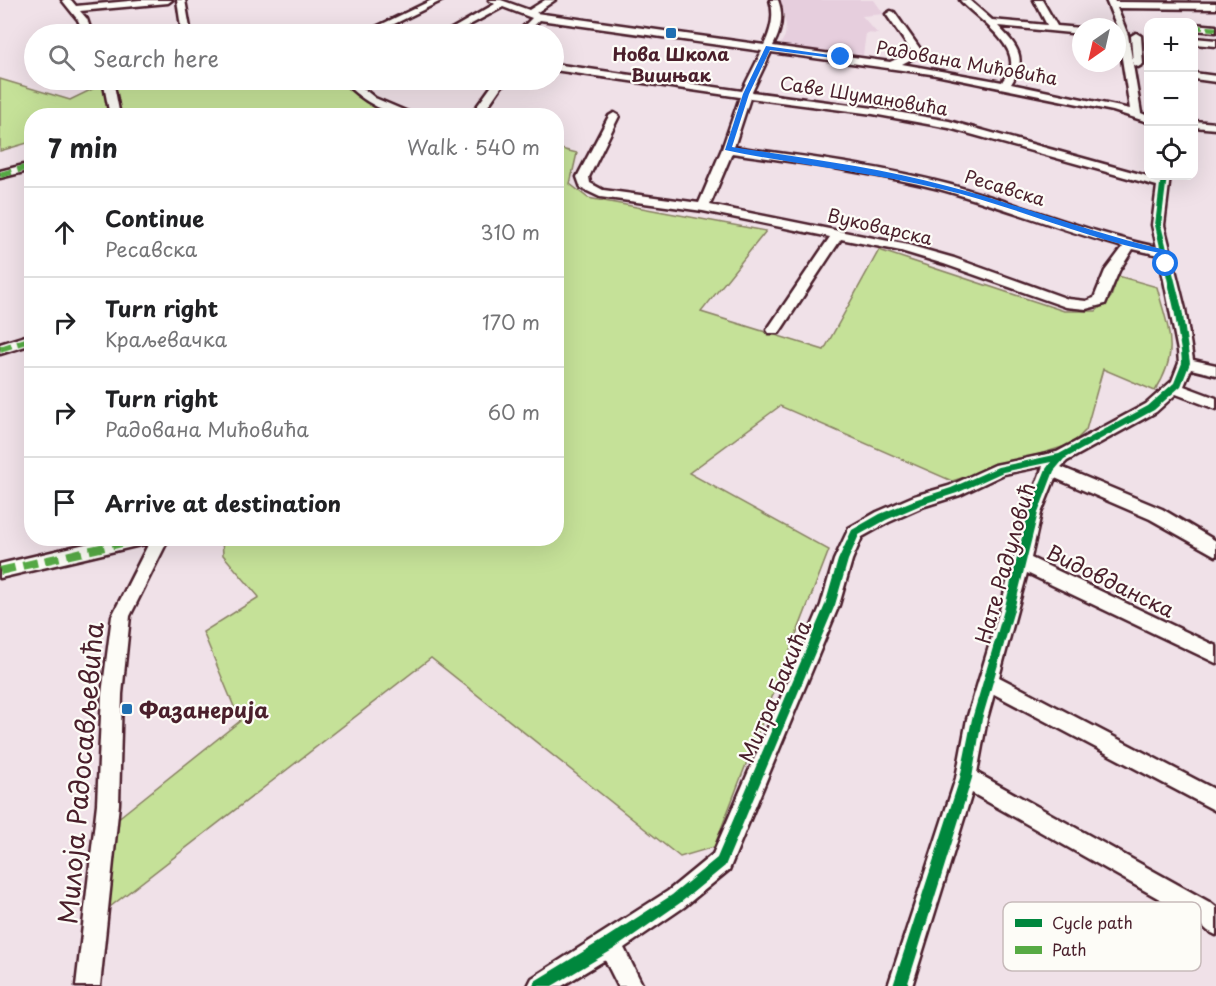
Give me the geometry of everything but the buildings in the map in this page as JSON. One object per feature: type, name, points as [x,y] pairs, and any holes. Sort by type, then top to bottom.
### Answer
[{"type":"street","points":[[66,0],[75,9],[83,24]]},
{"type":"street","points":[[75,9],[106,4],[168,0]]},
{"type":"street","points":[[181,0],[185,24]]},
{"type":"street","points":[[388,24],[439,0]]},
{"type":"street","points":[[527,24],[551,0]]},
{"type":"street","points":[[703,207],[728,149],[746,94],[774,35],[777,6],[774,0]]},
{"type":"street","points":[[964,0],[988,22],[1014,53],[1015,70],[1005,85]]},
{"type":"street","points":[[1038,0],[1053,28]]},
{"type":"street","points":[[463,24],[497,2]]},
{"type":"street","name":"Радована Мићовића","points":[[497,2],[534,15],[893,64],[1116,108],[1144,118]]},
{"type":"street","points":[[1115,18],[1111,3],[1216,6]]},
{"type":"street","points":[[891,14],[918,53],[893,64]]},
{"type":"street","points":[[988,22],[1072,30]]},
{"type":"street","points":[[1198,27],[1216,29]]},
{"type":"street","points":[[1126,35],[1144,37]]},
{"type":"street","points":[[1136,36],[1139,70],[1130,83],[1136,116],[1147,126]]},
{"type":"street","points":[[1198,41],[1216,44]]},
{"type":"street","points":[[1126,45],[1139,70]]},
{"type":"street","name":"Саве Шумановића","points":[[564,69],[659,84],[919,118],[1144,175]]},
{"type":"street","points":[[1198,77],[1216,79]]},
{"type":"street","points":[[110,90],[113,108]]},
{"type":"street","points":[[359,90],[371,100],[392,108]]},
{"type":"street","points":[[481,108],[494,90]]},
{"type":"street","name":"Вуковарска","points":[[614,116],[583,177],[585,185],[592,191],[703,207],[903,248],[949,261],[1066,303],[1086,305],[1100,301],[1112,272],[1130,245]]},
{"type":"street","points":[[1198,124],[1216,126]]},
{"type":"street","name":"Ресавска","points":[[728,149],[853,168],[945,187],[1130,245],[1163,252]]},
{"type":"street","points":[[0,175],[24,168]]},
{"type":"street","points":[[1055,463],[1151,408],[1174,388],[1186,363],[1178,309],[1158,225],[1164,180]]},
{"type":"street","points":[[774,330],[837,235]]},
{"type":"street","points":[[0,349],[24,342]]},
{"type":"street","points":[[1186,363],[1216,370]]},
{"type":"street","points":[[1174,388],[1216,404]]},
{"type":"street","points":[[1055,463],[1156,514],[1216,549]]},
{"type":"street","name":"Нате Радуловић","points":[[900,986],[966,778],[977,719],[1033,513],[1055,463]]},
{"type":"street","name":"Митра Бакића","points":[[540,986],[609,944],[691,889],[721,862],[830,605],[843,560],[855,534],[883,517],[920,501],[954,491],[1001,469],[1055,463]]},
{"type":"street","points":[[0,570],[108,546]]},
{"type":"street","name":"Милоја Радосављевића","points":[[88,986],[108,804],[112,694],[121,616],[156,546]]},
{"type":"street","name":"Видовданска","points":[[1020,561],[1216,655]]},
{"type":"street","points":[[989,681],[1216,801]]},
{"type":"street","points":[[966,778],[1187,902]]},
{"type":"street","points":[[1201,910],[1216,923]]},
{"type":"street","points":[[609,944],[631,986]]},
{"type":"shaded area","points":[[780,0],[874,0],[884,14],[862,16],[878,34],[866,33],[863,55],[788,47],[781,43],[785,36],[786,25]]},
{"type":"green space","points":[[0,79],[24,86],[24,90],[37,90],[70,100],[90,90],[358,90],[395,108],[24,108],[24,144],[0,151]]},
{"type":"green space","points":[[564,150],[577,153],[570,184],[588,198],[766,231],[701,312],[824,350],[879,250],[1064,311],[1096,311],[1111,297],[1118,276],[1157,287],[1168,328],[1170,352],[1168,364],[1155,391],[1103,369],[1086,430],[1072,444],[952,481],[780,406],[689,473],[829,550],[714,847],[680,857],[431,658],[93,920],[92,839],[240,721],[203,632],[259,597],[223,555],[222,546],[564,546]]},
{"type":"marked path","points":[[1198,27],[1216,29]]},
{"type":"marked path","points":[[0,175],[24,168]]},
{"type":"marked path","points":[[0,349],[24,342]]},
{"type":"marked path","points":[[0,571],[109,546]]},
{"type":"cycle path","points":[[900,986],[966,778],[977,719],[1009,610],[1033,513],[1050,469],[1061,457],[1151,408],[1178,384],[1186,363],[1178,309],[1158,225],[1164,180]]},
{"type":"cycle path","points":[[540,986],[609,944],[676,899],[721,862],[830,605],[843,560],[855,533],[883,517],[920,501],[954,491],[1001,469],[1061,457]]},
{"type":"place","name":"Нова Школа Вишњак","points":[[671,33]]},
{"type":"place","name":"Фазанерија","points":[[127,709]]},
{"type":"route","points":[[841,57],[768,48],[746,94],[728,149],[841,166],[945,187],[1130,245],[1163,252],[1166,264]]}]
